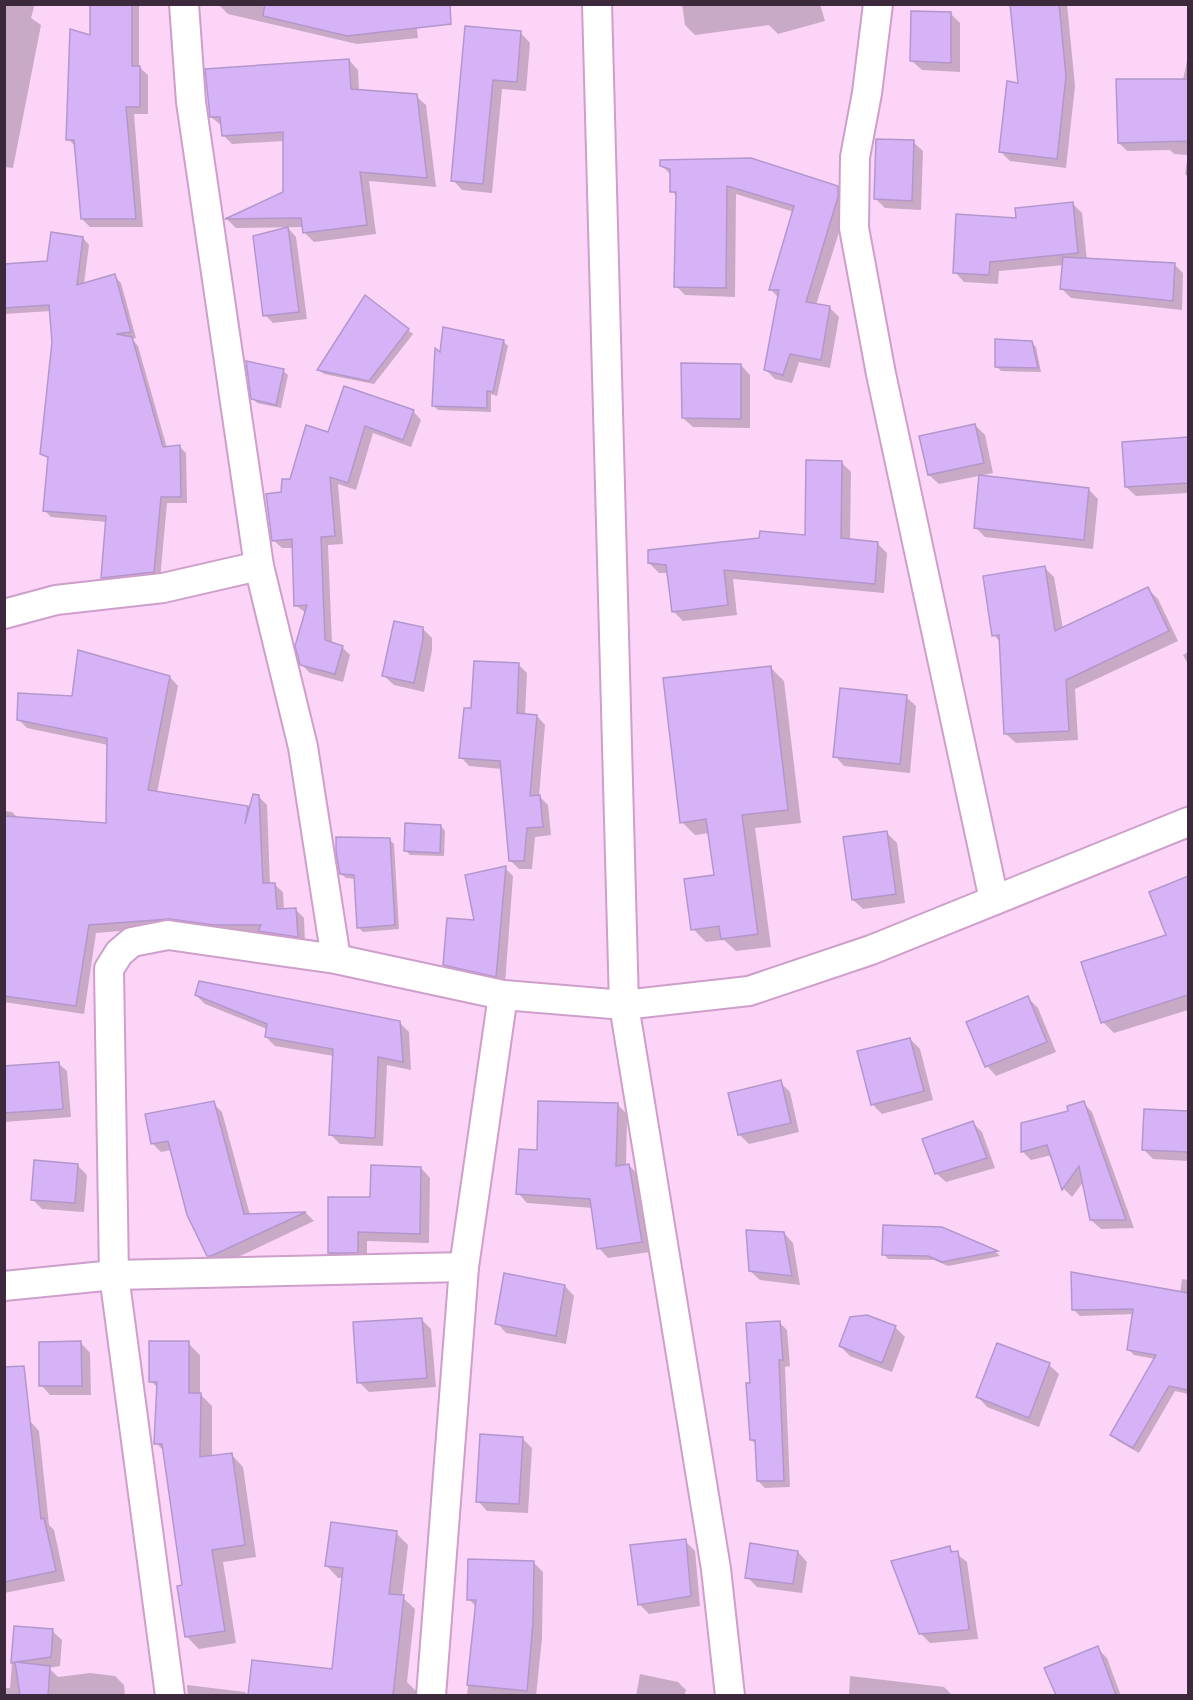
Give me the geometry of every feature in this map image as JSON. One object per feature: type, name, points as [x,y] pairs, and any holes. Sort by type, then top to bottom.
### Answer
[{"type":"street","points":[[184,4],[191,102],[259,566],[303,747],[336,959]]},
{"type":"street","points":[[597,4],[624,1005],[716,1569],[730,1695]]},
{"type":"street","points":[[878,4],[867,93],[855,157],[854,228],[880,374],[994,900]]},
{"type":"street","points":[[4,614],[56,600],[163,588],[259,566]]},
{"type":"street","points":[[170,1695],[114,1275],[109,969],[119,953],[132,942],[168,935],[336,959],[503,995],[624,1005],[749,990],[871,950],[1188,822]]},
{"type":"street","points":[[431,1695],[464,1267],[503,995]]},
{"type":"street","points":[[4,1286],[114,1275],[464,1267]]},
{"type":"building","points":[[90,4],[132,4],[132,66],[140,66],[140,107],[126,107],[136,219],[81,219],[74,140],[66,140],[70,29],[90,35]]},
{"type":"building","points":[[265,4],[450,4],[451,24],[347,36],[263,16]]},
{"type":"building","points":[[1010,4],[1059,4],[1066,76],[1057,159],[999,152],[1007,81],[1018,83]]},
{"type":"building","points":[[911,11],[951,12],[951,63],[910,61]]},
{"type":"building","points":[[465,26],[521,31],[517,82],[493,80],[483,184],[451,181]]},
{"type":"building","points":[[349,59],[351,89],[417,94],[427,178],[360,172],[367,225],[303,233],[301,218],[225,219],[283,192],[283,132],[222,136],[220,117],[210,117],[205,69]]},
{"type":"building","points":[[1116,79],[1188,79],[1188,141],[1118,143]]},
{"type":"building","points":[[876,139],[914,140],[912,201],[874,199]]},
{"type":"building","points":[[751,158],[838,186],[838,197],[806,302],[830,306],[821,360],[790,354],[783,375],[764,370],[779,290],[769,290],[794,206],[727,186],[726,288],[674,287],[676,192],[670,192],[670,169],[660,166],[660,160]]},
{"type":"building","points":[[1073,202],[1078,253],[990,262],[989,275],[953,273],[956,214],[1016,218],[1015,208]]},
{"type":"building","points":[[288,227],[299,312],[263,316],[253,236]]},
{"type":"building","points":[[51,232],[83,237],[77,285],[115,274],[131,332],[116,334],[132,337],[163,447],[180,445],[181,497],[161,497],[154,572],[101,578],[106,516],[43,511],[48,457],[40,454],[52,342],[49,305],[4,308],[4,264],[47,261]]},
{"type":"building","points":[[1063,257],[1175,263],[1173,301],[1060,289]]},
{"type":"building","points":[[365,295],[409,329],[369,381],[317,370]]},
{"type":"building","points":[[443,327],[504,340],[493,392],[487,391],[487,408],[432,406],[435,348],[440,352]]},
{"type":"building","points":[[995,339],[1032,341],[1038,368],[995,367]]},
{"type":"building","points":[[246,361],[284,369],[276,405],[251,399]]},
{"type":"building","points":[[681,363],[741,364],[741,419],[682,418]]},
{"type":"building","points":[[344,386],[414,410],[403,440],[365,426],[348,483],[330,477],[335,536],[321,537],[325,640],[343,646],[335,674],[300,665],[295,646],[307,605],[294,606],[292,539],[272,541],[266,494],[281,492],[282,479],[290,479],[306,425],[328,432]]},
{"type":"building","points":[[975,424],[984,463],[928,475],[919,436]]},
{"type":"building","points":[[1188,437],[1188,483],[1125,487],[1122,442]]},
{"type":"building","points":[[806,460],[842,461],[841,538],[878,542],[875,584],[724,570],[728,605],[672,612],[666,565],[648,563],[648,550],[759,538],[760,531],[805,535]]},
{"type":"building","points":[[979,475],[1089,488],[1084,540],[974,528]]},
{"type":"building","points":[[1045,566],[1055,631],[1148,587],[1169,631],[1066,680],[1069,731],[1004,734],[999,635],[992,636],[983,576]]},
{"type":"building","points":[[394,621],[423,627],[423,639],[414,683],[382,676]]},
{"type":"building","points":[[78,650],[170,676],[148,790],[248,806],[245,824],[253,794],[259,795],[263,883],[275,883],[277,909],[296,908],[298,937],[258,931],[261,925],[214,925],[170,919],[89,925],[76,1006],[4,996],[4,816],[106,823],[107,738],[17,720],[18,693],[72,696]]},
{"type":"building","points":[[474,661],[519,663],[517,713],[537,715],[530,796],[540,795],[543,827],[527,828],[524,861],[509,861],[500,761],[459,758],[464,708],[471,708]]},
{"type":"building","points":[[771,666],[788,810],[742,815],[758,934],[721,939],[719,926],[691,930],[684,879],[714,875],[706,819],[680,823],[663,678]]},
{"type":"building","points":[[840,688],[907,695],[900,764],[833,757]]},
{"type":"building","points":[[405,823],[441,825],[440,853],[404,851]]},
{"type":"building","points":[[887,831],[896,894],[852,900],[843,837]]},
{"type":"building","points":[[336,837],[390,838],[395,925],[357,928],[354,875],[340,874]]},
{"type":"building","points":[[506,866],[496,977],[443,965],[447,918],[474,920],[465,875]]},
{"type":"building","points":[[1188,876],[1188,995],[1101,1023],[1081,962],[1166,935],[1149,892]]},
{"type":"building","points":[[199,981],[400,1021],[403,1062],[378,1057],[375,1138],[329,1135],[333,1049],[265,1037],[267,1024],[195,995]]},
{"type":"building","points":[[1028,996],[1047,1042],[985,1067],[966,1022]]},
{"type":"building","points":[[910,1038],[924,1091],[871,1105],[857,1051]]},
{"type":"building","points":[[59,1062],[63,1109],[4,1113],[4,1066]]},
{"type":"building","points":[[781,1080],[791,1123],[738,1135],[728,1093]]},
{"type":"building","points":[[214,1101],[244,1214],[306,1212],[207,1256],[187,1215],[168,1141],[151,1144],[145,1114]]},
{"type":"building","points":[[538,1101],[618,1103],[616,1166],[629,1164],[642,1242],[597,1249],[590,1199],[516,1194],[519,1149],[537,1150]]},
{"type":"building","points":[[1084,1101],[1126,1220],[1090,1220],[1079,1166],[1062,1190],[1047,1145],[1021,1152],[1021,1123],[1068,1111],[1067,1106]]},
{"type":"building","points":[[1144,1109],[1188,1111],[1188,1152],[1142,1150]]},
{"type":"building","points":[[973,1121],[987,1158],[935,1174],[922,1139]]},
{"type":"building","points":[[34,1160],[78,1164],[75,1203],[31,1200]]},
{"type":"building","points":[[371,1165],[421,1167],[420,1234],[358,1232],[358,1253],[328,1253],[328,1197],[370,1197]]},
{"type":"building","points":[[883,1225],[942,1227],[998,1251],[942,1262],[928,1256],[882,1255]]},
{"type":"building","points":[[746,1230],[784,1232],[792,1276],[749,1271]]},
{"type":"building","points":[[1071,1272],[1188,1293],[1188,1390],[1169,1386],[1133,1448],[1110,1435],[1156,1355],[1127,1350],[1133,1309],[1072,1310]]},
{"type":"building","points":[[504,1273],[565,1285],[556,1336],[495,1324]]},
{"type":"building","points":[[867,1315],[896,1326],[882,1363],[839,1346],[850,1317]]},
{"type":"building","points":[[422,1318],[427,1378],[357,1383],[353,1322]]},
{"type":"building","points":[[780,1321],[783,1360],[779,1360],[784,1481],[757,1481],[755,1440],[750,1440],[746,1383],[750,1383],[746,1323]]},
{"type":"building","points":[[81,1341],[82,1386],[39,1386],[39,1342]]},
{"type":"building","points":[[149,1341],[189,1341],[189,1393],[201,1393],[200,1457],[232,1453],[245,1545],[212,1550],[225,1631],[185,1637],[177,1586],[182,1585],[162,1444],[154,1444],[157,1382],[149,1382]]},
{"type":"building","points":[[997,1343],[1050,1363],[1029,1418],[976,1397]]},
{"type":"building","points":[[24,1366],[41,1519],[44,1518],[56,1571],[4,1582],[4,1367]]},
{"type":"building","points":[[480,1434],[523,1437],[519,1504],[476,1502]]},
{"type":"building","points":[[331,1522],[397,1531],[389,1594],[404,1595],[393,1695],[248,1695],[252,1660],[332,1669],[343,1568],[325,1566]]},
{"type":"building","points":[[686,1539],[691,1596],[638,1605],[630,1545]]},
{"type":"building","points":[[750,1543],[798,1551],[793,1584],[745,1578]]},
{"type":"building","points":[[950,1546],[951,1552],[958,1551],[969,1629],[919,1634],[891,1561]]},
{"type":"building","points":[[468,1559],[534,1561],[533,1623],[527,1691],[467,1685],[476,1600],[467,1600]]},
{"type":"building","points":[[14,1626],[53,1629],[51,1657],[16,1662],[50,1666],[48,1695],[20,1695],[15,1662],[11,1663]]},
{"type":"building","points":[[1098,1646],[1116,1695],[1056,1695],[1044,1668]]}]
